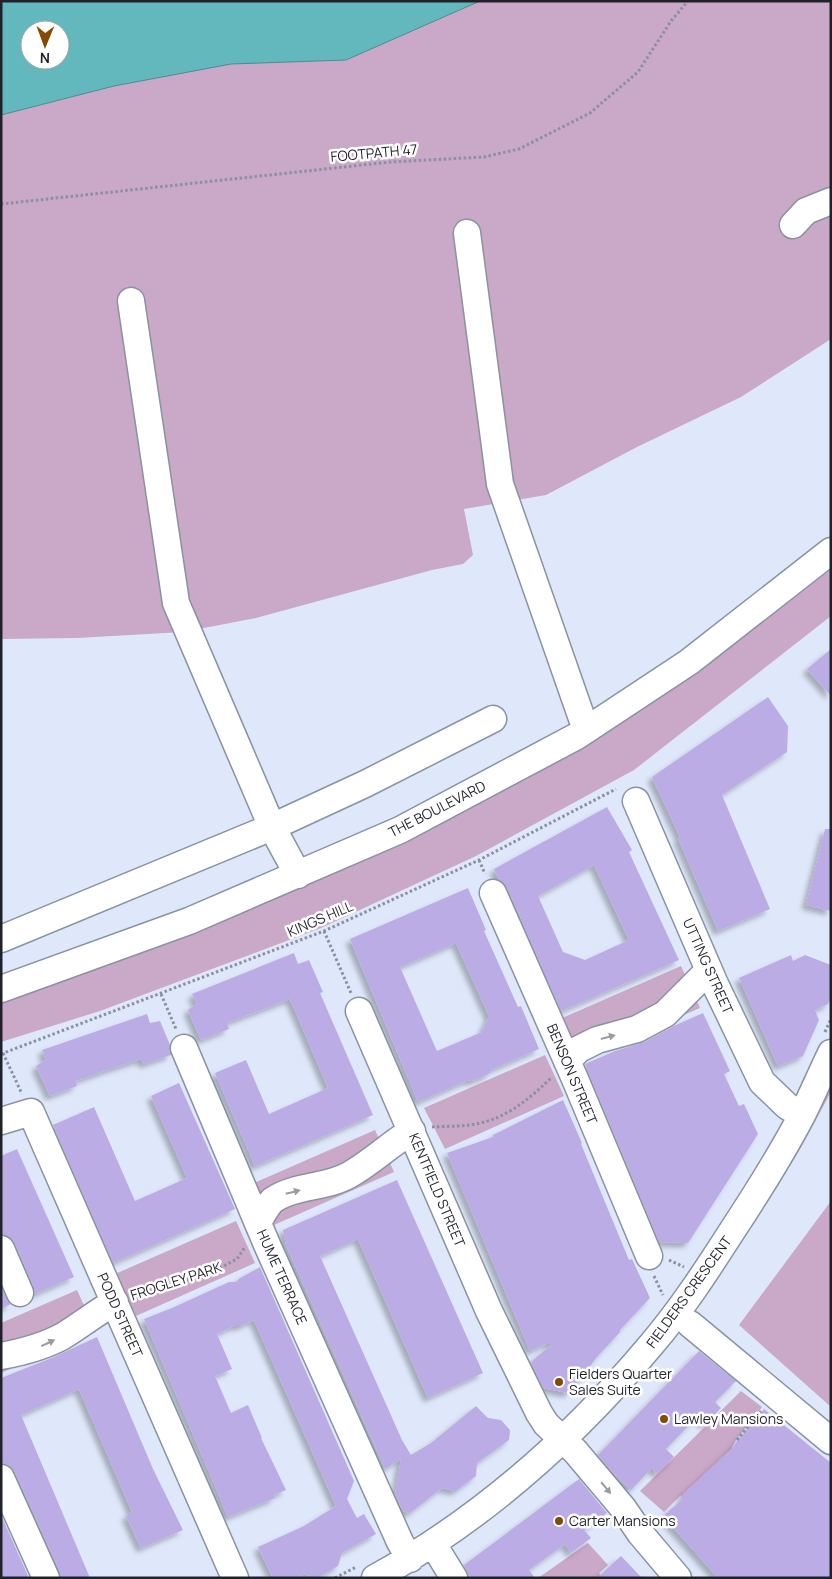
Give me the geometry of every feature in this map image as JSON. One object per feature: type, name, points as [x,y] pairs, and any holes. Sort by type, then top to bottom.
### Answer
[{"type":"street","points":[[793,225],[806,211],[831,200]]},
{"type":"street","points":[[467,233],[500,484],[586,730]]},
{"type":"street","points":[[131,302],[176,603],[272,827],[298,875]]},
{"type":"street","name":"THE BOULEVARD","points":[[1,989],[189,921],[400,830],[586,730],[690,662],[831,551]]},
{"type":"street","points":[[1,939],[272,827],[366,784],[492,719]]},
{"type":"street","name":"UTTING STREET","points":[[636,801],[709,970],[762,1082],[787,1106],[802,1115]]},
{"type":"street","name":"BENSON STREET","points":[[493,893],[567,1061],[649,1256]]},
{"type":"street","points":[[567,1061],[579,1049],[597,1040],[637,1029],[665,1014],[709,970]]},
{"type":"street","name":"KENTFIELD STREET","points":[[359,1011],[489,1312],[530,1396],[546,1424],[569,1446],[623,1508],[640,1533],[678,1578]]},
{"type":"street","name":"HUME TERRACE","points":[[184,1048],[258,1222],[405,1550]]},
{"type":"street","name":"FIELDERS CRESCENT","points":[[375,1578],[405,1550],[443,1561],[483,1508],[569,1446],[605,1398],[641,1358],[704,1275],[771,1171],[802,1115],[831,1053]]},
{"type":"street","points":[[1,1121],[31,1112]]},
{"type":"street","name":"PODD STREET","points":[[31,1112],[234,1578]]},
{"type":"street","points":[[258,1222],[272,1201],[286,1193],[347,1177],[368,1164],[396,1140],[412,1131]]},
{"type":"street","points":[[1,1248],[20,1293]]},
{"type":"street","name":"FROGLEY PARK","points":[[1,1356],[26,1352],[45,1345],[63,1336],[115,1302]]},
{"type":"street","points":[[690,1324],[831,1441]]},
{"type":"street","points":[[1,1478],[46,1578]]},
{"type":"path","name":"FOOTPATH 47","points":[[1,204],[390,162],[484,157],[519,148],[590,113],[638,72],[671,21],[688,1]]},
{"type":"path","name":"KINGS HILL","points":[[2,1054],[324,931],[479,860],[617,789],[636,801]]},
{"type":"path","points":[[324,931],[359,1011]]},
{"type":"path","points":[[161,994],[184,1048]]},
{"type":"path","points":[[2,1054],[31,1112]]},
{"type":"path","points":[[412,1131],[427,1127],[476,1124],[500,1117],[525,1103],[567,1061]]},
{"type":"path","name":"FROGLEY PARK","points":[[115,1302],[208,1274],[225,1266],[241,1254],[258,1222]]},
{"type":"path","points":[[737,1440],[764,1408]]},
{"type":"shaded area","points":[[1,1],[831,1],[831,339],[741,397],[637,447],[546,495],[464,509],[473,555],[463,564],[432,570],[256,618],[183,632],[77,638],[1,639]]},
{"type":"shaded area","points":[[1,1],[480,1],[346,60],[231,64],[114,86],[1,115]]},
{"type":"shaded area","points":[[831,564],[831,616],[634,770],[476,856],[321,928],[100,1011],[1,1042],[1,1003],[143,951],[472,806],[600,737],[702,670],[773,609]]},
{"type":"shaded area","points":[[681,966],[700,1008],[580,1060],[560,1019]]},
{"type":"shaded area","points":[[545,1055],[564,1096],[445,1149],[424,1108]]},
{"type":"shaded area","points":[[831,1076],[831,1092],[776,1189],[770,1185]]},
{"type":"shaded area","points":[[375,1130],[394,1172],[274,1225],[254,1183]]},
{"type":"shaded area","points":[[831,1201],[831,1407],[739,1325]]},
{"type":"shaded area","points":[[236,1221],[255,1263],[136,1316],[115,1274]]},
{"type":"shaded area","points":[[77,1290],[96,1332],[1,1373],[1,1323]]},
{"type":"shaded area","points":[[741,1391],[762,1407],[732,1447],[761,1460],[683,1499],[681,1495],[664,1512],[640,1491]]},
{"type":"shaded area","points":[[588,1543],[608,1565],[599,1573],[603,1578],[538,1578]]},
{"type":"building","points":[[831,649],[831,696],[807,669]]},
{"type":"building","points":[[768,697],[788,726],[787,752],[722,795],[770,909],[718,931],[678,838],[680,837],[652,777]]},
{"type":"building","points":[[607,807],[632,850],[629,852],[679,960],[561,1011],[507,887],[499,880],[494,869]],"holes":[[[594,865],[629,940],[585,960],[563,952],[538,896]]]},
{"type":"building","points":[[825,829],[831,829],[831,911],[806,905]]},
{"type":"building","points":[[468,888],[486,930],[484,931],[518,1007],[521,1006],[539,1049],[491,1070],[489,1074],[472,1081],[468,1080],[418,1102],[350,939]],"holes":[[[456,943],[489,1016],[482,1032],[437,1051],[400,967]]]},
{"type":"building","points":[[294,953],[298,964],[309,960],[323,992],[320,993],[373,1115],[255,1166],[215,1073],[246,1060],[269,1114],[328,1088],[290,999],[227,1023],[229,1029],[201,1040],[188,1010],[197,1004],[192,994]]},
{"type":"building","points":[[791,955],[793,961],[805,955],[831,965],[831,997],[828,1004],[815,1010],[819,1020],[803,1056],[778,1066],[739,978]]},
{"type":"building","points":[[703,1013],[730,1071],[724,1074],[739,1106],[744,1104],[758,1134],[688,1243],[659,1242],[585,1064],[615,1051],[644,1042]]},
{"type":"building","points":[[147,1014],[150,1023],[160,1021],[170,1045],[171,1055],[144,1064],[141,1059],[107,1070],[76,1081],[77,1086],[50,1096],[36,1066],[46,1060],[42,1050]]},
{"type":"building","points":[[179,1083],[235,1209],[113,1263],[53,1125],[94,1107],[135,1201],[187,1178],[151,1096]]},
{"type":"building","points":[[563,1100],[629,1260],[632,1259],[650,1298],[620,1330],[568,1393],[543,1388],[531,1362],[551,1345],[550,1342],[530,1351],[447,1153],[493,1137],[493,1135]]},
{"type":"building","points":[[17,1149],[74,1277],[35,1294],[34,1287],[15,1243],[10,1237],[1,1234],[1,1156]]},
{"type":"building","points":[[397,1180],[483,1373],[428,1398],[358,1239],[320,1256],[402,1440],[411,1455],[431,1443],[476,1406],[488,1418],[501,1420],[510,1430],[509,1440],[477,1463],[476,1476],[456,1491],[442,1488],[410,1513],[403,1511],[395,1494],[401,1459],[385,1469],[286,1245],[283,1230]]},
{"type":"building","points":[[260,1267],[354,1481],[347,1499],[357,1518],[364,1514],[376,1534],[342,1553],[338,1566],[317,1578],[304,1574],[296,1578],[273,1578],[258,1547],[304,1526],[336,1506],[254,1320],[217,1334],[232,1369],[215,1376],[231,1413],[248,1405],[261,1438],[286,1490],[274,1495],[275,1498],[228,1517],[144,1319],[229,1282],[236,1282]]},
{"type":"building","points":[[1,1287],[11,1304],[1,1309]]},
{"type":"building","points":[[97,1337],[153,1469],[183,1530],[141,1548],[126,1516],[132,1512],[79,1389],[21,1415],[90,1578],[61,1578],[15,1472],[9,1466],[1,1463],[1,1378],[54,1357]]},
{"type":"building","name":"Lawley Mansions","points":[[699,1351],[736,1381],[715,1402],[721,1408],[705,1425],[697,1417],[666,1449],[674,1457],[657,1474],[652,1468],[631,1490],[598,1455]]},
{"type":"building","points":[[764,1409],[831,1463],[831,1578],[718,1578],[663,1516],[683,1499],[682,1495],[730,1450]]},
{"type":"building","name":"Carter Mansions","points":[[579,1479],[607,1513],[584,1530],[591,1538],[571,1553],[565,1544],[529,1570],[535,1578],[470,1578],[464,1565]]},
{"type":"building","points":[[1,1515],[29,1578],[1,1578]]},
{"type":"building","points":[[621,1556],[642,1578],[597,1578]]},
{"type":"place","name":"Fielders Quarter Sales Suite","points":[[559,1382]]},
{"type":"place","name":"Lawley Mansions","points":[[664,1419]]},
{"type":"place","name":"Carter Mansions","points":[[559,1521]]}]
